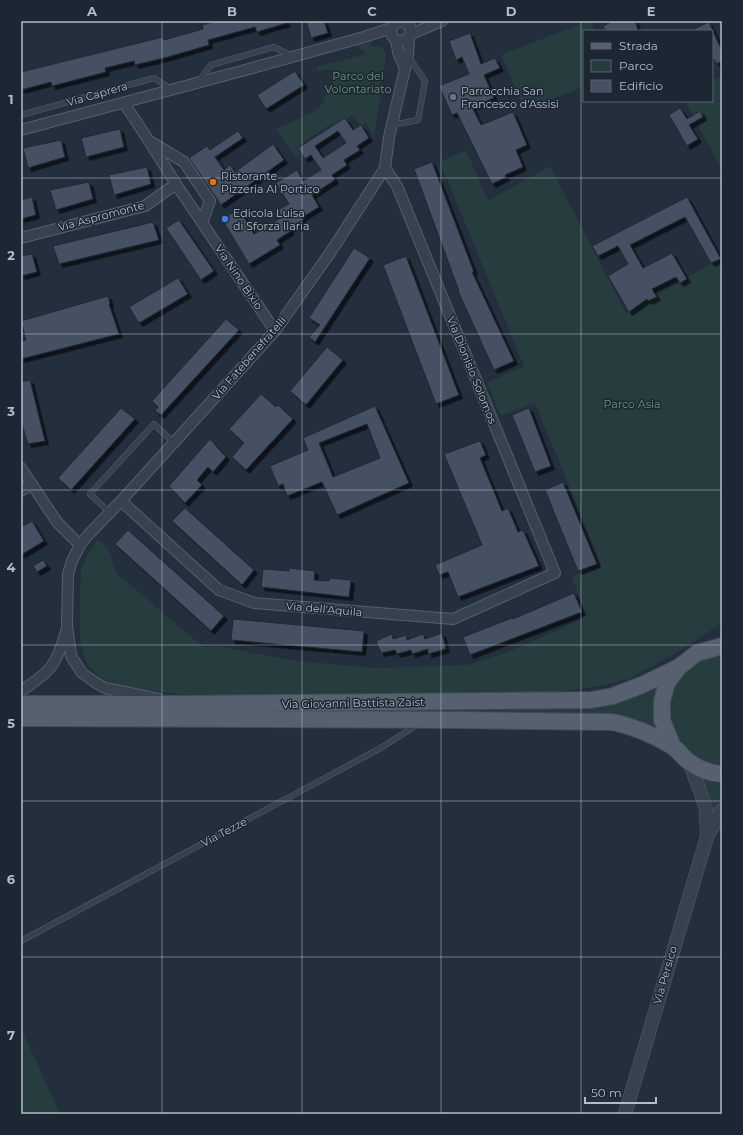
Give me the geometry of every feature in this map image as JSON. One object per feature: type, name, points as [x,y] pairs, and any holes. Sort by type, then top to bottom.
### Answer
[{"type":"main road","name":"Via Giovanni Battista Zaist","points":[[21,704],[591,700],[613,696],[642,685],[679,667],[697,653],[722,646]]},
{"type":"main road","name":"Via Giovanni Battista Zaist","points":[[673,747],[662,720],[662,701],[667,683],[679,667]]},
{"type":"main road","name":"Via Giovanni Battista Zaist","points":[[21,718],[612,722],[639,729],[673,747],[689,762],[701,770],[722,774]]},
{"type":"street","name":"Via Caprera","points":[[21,130],[364,37],[402,28],[439,22]]},
{"type":"street","name":"Via Fatebenefratelli","points":[[188,704],[105,688],[92,681],[82,673],[71,656],[67,625],[68,574],[72,561],[80,545],[276,330],[332,250],[385,168],[392,125],[408,56],[402,28]]},
{"type":"street","points":[[402,28],[398,52],[405,70]]},
{"type":"street","name":"Via Nino Bixio","points":[[124,103],[202,223],[276,330]]},
{"type":"street","name":"Via Nino Bixio","points":[[150,141],[184,162],[210,201],[202,223]]},
{"type":"street","name":"Via Dionisio Solomos","points":[[385,168],[397,186],[555,573]]},
{"type":"street","name":"Via Aspromonte","points":[[21,238],[145,206],[176,184]]},
{"type":"street","points":[[21,468],[57,522],[80,545]]},
{"type":"street","points":[[21,491],[32,484]]},
{"type":"street","name":"Via dell'Aquila","points":[[121,501],[219,590],[254,603],[453,619],[555,573]]},
{"type":"street","name":"Via Fatebenefratelli","points":[[21,691],[49,670],[60,652],[67,625]]},
{"type":"street","points":[[697,653],[722,636]]},
{"type":"street","name":"Via Persico","points":[[689,762],[706,810],[706,836]]},
{"type":"street","name":"Via Persico","points":[[625,1114],[706,836],[722,810]]},
{"type":"lane","points":[[392,125],[418,120],[425,81],[408,56]]},
{"type":"lane","name":"Via Caprera","points":[[21,116],[154,78],[171,89]]},
{"type":"lane","points":[[110,513],[90,494],[95,488],[154,424],[174,443]]},
{"type":"lane","name":"Via Tezze","points":[[21,941],[379,749],[424,720]]},
{"type":"green space","points":[[588,21],[591,21],[595,30],[583,30],[583,87],[524,109],[501,55]]},
{"type":"green space","points":[[397,26],[406,26],[406,35],[399,37],[396,33]]},
{"type":"green space","name":"Parco del Volontariato","points":[[371,42],[371,46],[381,47],[386,53],[374,138],[366,123],[361,126],[353,115],[334,127],[332,124],[300,144],[305,152],[295,157],[276,129],[311,113],[325,102],[323,101],[332,85],[332,69],[317,71],[316,67],[366,54],[356,46]]},
{"type":"green space","points":[[722,76],[722,170],[686,102],[713,102],[713,80]]},
{"type":"green space","name":"Parco Asia","points":[[466,150],[488,201],[550,166],[626,313],[722,257],[722,621],[713,629],[681,650],[628,679],[605,685],[529,695],[198,697],[118,686],[105,680],[89,667],[80,642],[81,570],[87,556],[98,540],[108,548],[116,573],[203,647],[218,646],[289,660],[374,668],[467,665],[506,653],[578,621],[585,615],[572,576],[601,564],[535,403],[501,416],[487,383],[524,366],[440,162]]},
{"type":"green space","points":[[722,651],[722,765],[704,762],[693,755],[680,742],[671,719],[671,702],[675,687],[684,671],[701,659]]},
{"type":"green space","points":[[657,685],[654,699],[655,725],[653,727],[635,719],[621,716],[21,710],[594,707]]},
{"type":"green space","points":[[698,772],[722,779],[722,801],[710,823],[710,798]]},
{"type":"green space","points":[[24,1035],[60,1114],[21,1114],[21,1036]]},
{"type":"building","points":[[217,21],[286,21],[287,23],[257,32],[255,27],[208,40],[209,45],[168,57],[135,65],[134,61],[105,68],[106,72],[52,86],[51,82],[21,90],[21,72],[163,37],[164,40],[203,29],[202,25]]},
{"type":"building","points":[[306,21],[324,21],[328,33],[311,38]]},
{"type":"building","points":[[613,21],[635,21],[638,29],[605,30],[603,26]]},
{"type":"building","points":[[709,22],[713,30],[692,30]]},
{"type":"building","points":[[713,31],[722,51],[722,61],[717,64],[713,58]]},
{"type":"building","points":[[470,33],[481,64],[495,58],[500,68],[484,75],[494,98],[472,107],[481,125],[513,112],[527,145],[516,150],[523,167],[505,175],[506,177],[492,184],[457,113],[452,115],[439,86],[469,74],[462,57],[456,60],[449,41]]},
{"type":"building","points":[[295,71],[304,85],[266,109],[257,95]]},
{"type":"building","points":[[680,108],[687,119],[700,111],[703,117],[689,125],[698,139],[687,146],[669,115]]},
{"type":"building","points":[[345,118],[353,130],[361,125],[369,138],[357,146],[360,150],[344,160],[347,165],[332,175],[335,180],[312,195],[319,207],[301,218],[303,220],[289,229],[291,231],[277,240],[280,245],[249,264],[222,219],[239,209],[254,234],[282,217],[278,210],[289,204],[276,183],[297,170],[303,181],[321,170],[311,155],[305,159],[298,148]],"holes":[[[338,131],[346,143],[323,158],[315,146]]]},
{"type":"building","points":[[120,129],[124,147],[86,157],[81,138]]},
{"type":"building","points":[[238,131],[243,138],[215,157],[224,170],[230,165],[235,172],[273,144],[284,160],[221,205],[189,158],[207,146],[210,150]]},
{"type":"building","points":[[61,140],[65,157],[28,168],[23,148]]},
{"type":"building","points":[[432,162],[474,272],[472,272],[514,361],[494,370],[458,291],[414,169]]},
{"type":"building","points":[[147,167],[151,184],[114,195],[109,175]]},
{"type":"building","points":[[89,182],[93,199],[56,210],[50,190]]},
{"type":"building","points":[[32,197],[36,215],[21,219],[21,200]]},
{"type":"building","points":[[687,197],[721,259],[711,263],[685,217],[630,245],[643,268],[672,253],[687,279],[680,283],[676,277],[652,289],[657,297],[648,301],[647,299],[629,312],[608,276],[628,264],[618,246],[598,256],[592,246]]},
{"type":"building","points":[[179,220],[214,271],[201,280],[166,228]]},
{"type":"building","points":[[153,222],[159,240],[59,264],[53,246]]},
{"type":"building","points":[[354,248],[370,258],[315,342],[309,337],[320,325],[309,318]]},
{"type":"building","points":[[32,254],[37,272],[21,276],[21,256]]},
{"type":"building","points":[[406,256],[459,395],[436,404],[383,265]]},
{"type":"building","points":[[178,278],[188,294],[139,323],[129,307]]},
{"type":"building","points":[[108,296],[109,304],[119,334],[21,359],[21,341],[26,340],[21,321]]},
{"type":"building","points":[[226,319],[239,330],[161,415],[155,411],[158,407],[152,401]]},
{"type":"building","points":[[327,347],[343,360],[306,405],[290,391]]},
{"type":"building","points":[[30,380],[45,441],[28,444],[21,421],[21,382]]},
{"type":"building","points":[[261,394],[276,407],[278,405],[293,419],[246,470],[232,457],[244,443],[229,429]]},
{"type":"building","points":[[375,406],[409,483],[337,515],[322,482],[287,496],[283,484],[278,486],[270,466],[308,450],[303,438]],"holes":[[[367,424],[380,458],[333,477],[319,443]]]},
{"type":"building","points":[[121,408],[135,419],[71,490],[58,478]]},
{"type":"building","points":[[529,408],[551,466],[535,472],[512,415]]},
{"type":"building","points":[[210,439],[226,457],[213,472],[208,467],[197,480],[202,485],[185,503],[169,486]]},
{"type":"building","points":[[480,441],[486,455],[480,458],[502,511],[508,508],[518,532],[523,530],[539,566],[458,597],[448,572],[439,575],[435,565],[482,545],[444,454]]},
{"type":"building","points":[[563,482],[597,564],[578,571],[545,490]]},
{"type":"building","points":[[185,508],[254,570],[242,585],[172,521]]},
{"type":"building","points":[[32,521],[44,541],[21,555],[21,527]]},
{"type":"building","points":[[128,530],[224,616],[211,631],[115,544]]},
{"type":"building","points":[[43,560],[47,566],[37,572],[33,566]]},
{"type":"building","points":[[289,568],[315,571],[314,580],[329,581],[330,578],[351,580],[349,597],[261,587],[263,569],[289,571]]},
{"type":"building","points":[[574,593],[582,612],[470,655],[463,637],[512,618],[513,619]]},
{"type":"building","points":[[233,619],[364,631],[362,652],[231,640]]},
{"type":"building","points":[[442,633],[446,649],[428,654],[428,649],[412,654],[411,650],[397,654],[395,650],[381,653],[376,641],[392,634],[393,639],[406,635],[407,640],[423,634],[425,639]]},
{"type":"place","name":"Parrocchia San Francesco d'Assisi","points":[[453,97]]},
{"type":"place","name":"Ristorante Pizzeria Al Portico","points":[[213,182]]},
{"type":"place","name":"Edicola Luisa di Sforza Ilaria","points":[[225,219]]}]
